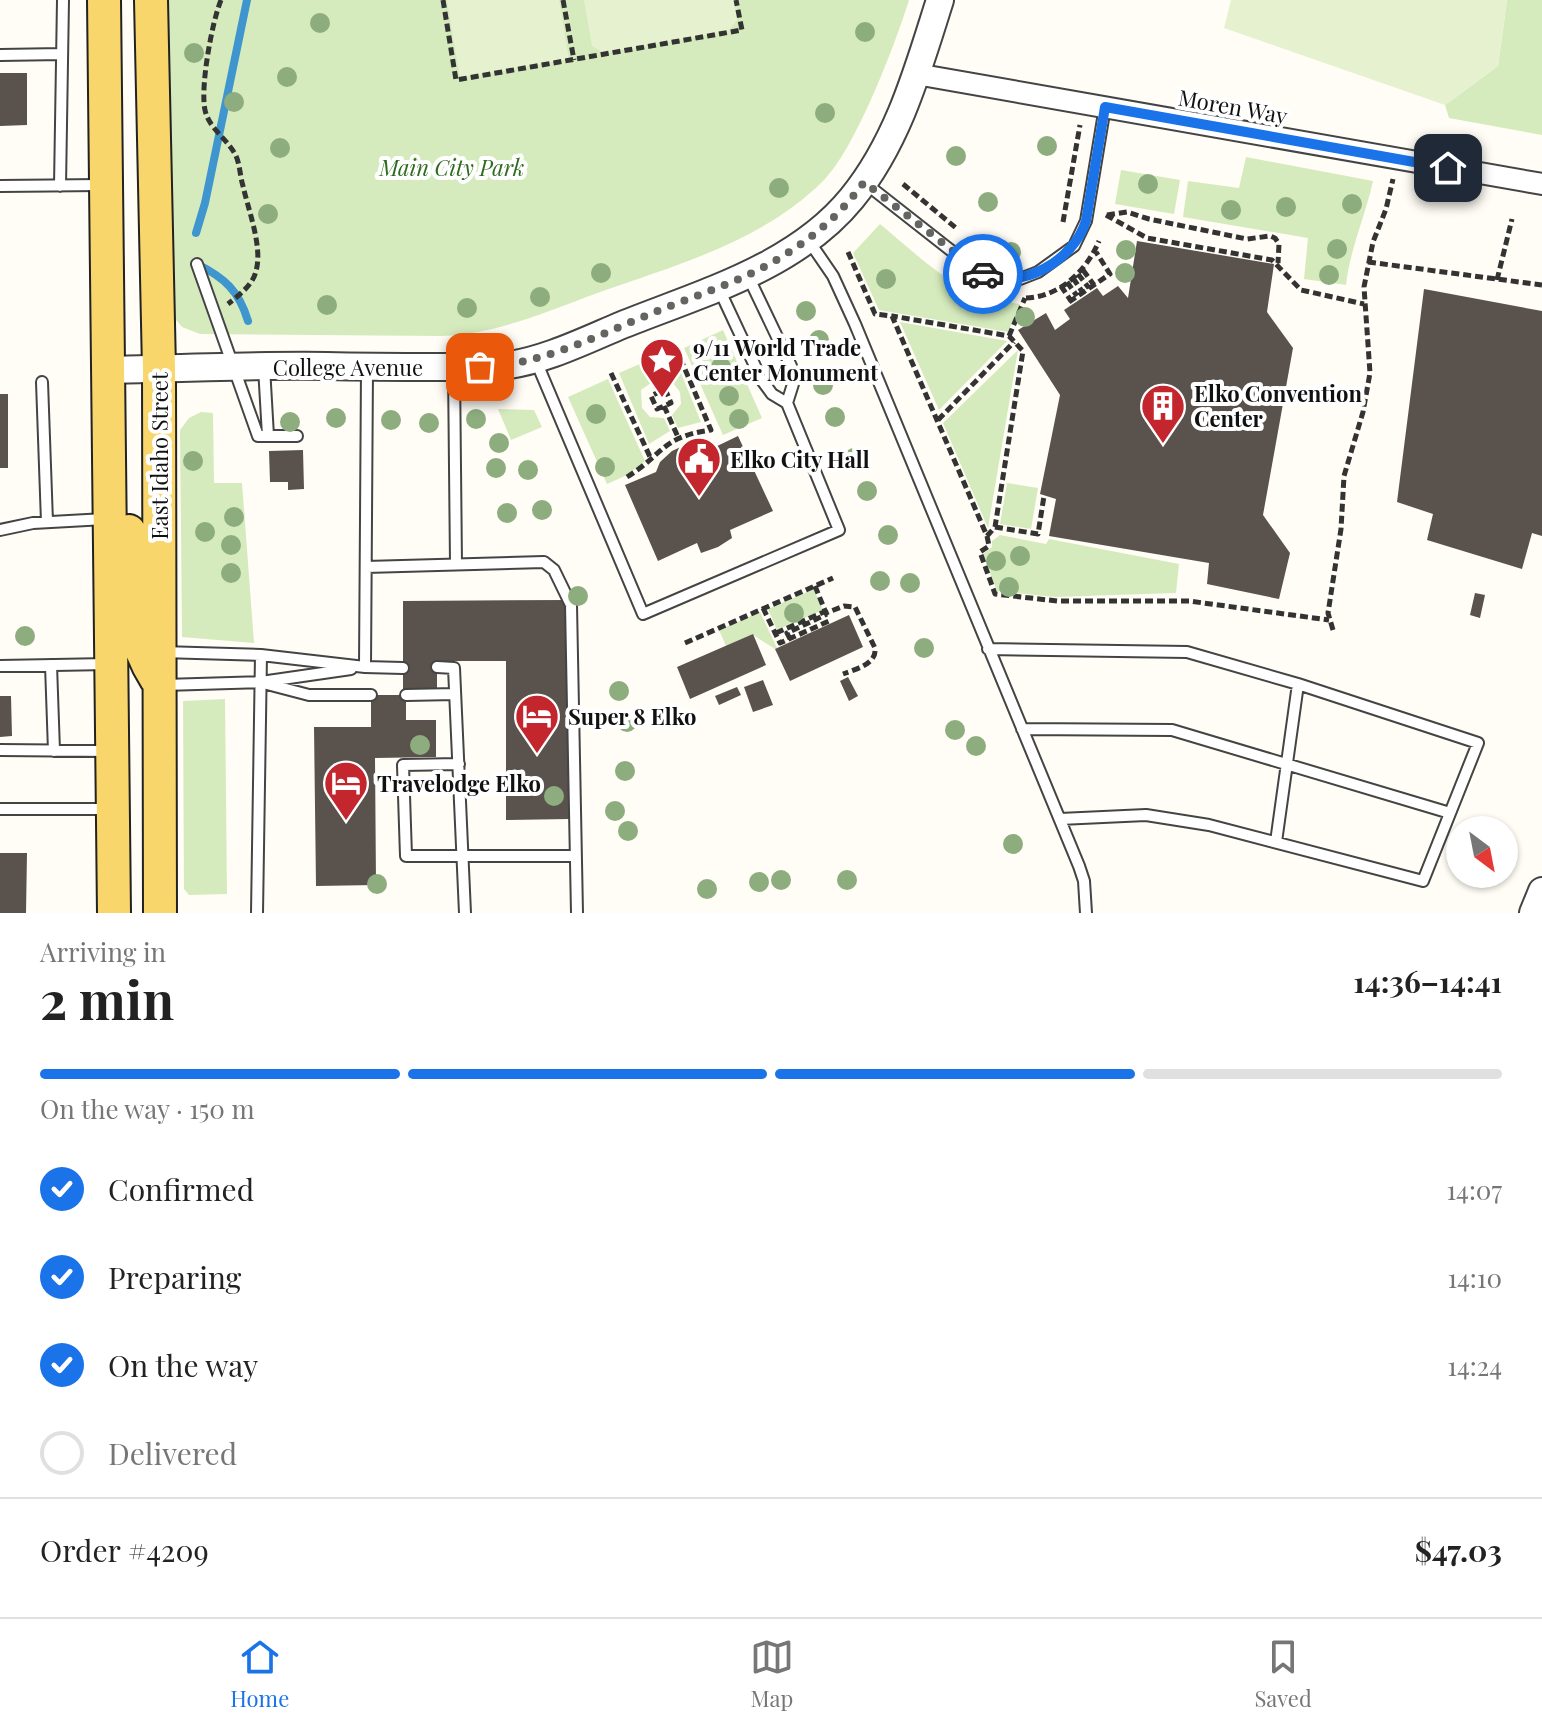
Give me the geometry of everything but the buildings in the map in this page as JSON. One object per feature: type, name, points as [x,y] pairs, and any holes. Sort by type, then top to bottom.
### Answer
[{"type":"main road","points":[[104,0],[114,913]]},
{"type":"main road","name":"East Idaho Street","points":[[151,0],[159,369],[160,913]]},
{"type":"main road","points":[[110,519],[124,523],[130,534],[137,641],[144,660],[160,685]]},
{"type":"street","name":"College Avenue","points":[[110,370],[499,367],[536,359],[718,287],[783,256],[808,239],[835,216],[864,182],[887,146],[916,74],[940,0]]},
{"type":"street","name":"Moren Way","points":[[916,74],[1542,184]]},
{"type":"street","points":[[1533,913],[1542,891]]},
{"type":"lane","points":[[60,186],[63,0]]},
{"type":"lane","points":[[0,55],[62,54]]},
{"type":"lane","points":[[864,182],[984,275],[1020,279],[1057,260],[1080,239],[1086,221],[1105,107]]},
{"type":"lane","points":[[0,186],[107,185]]},
{"type":"lane","points":[[808,239],[833,276],[855,324],[1060,819],[1082,873],[1086,913]]},
{"type":"lane","points":[[197,264],[258,436],[297,436]]},
{"type":"lane","points":[[747,274],[791,366],[793,384],[787,403]]},
{"type":"lane","points":[[536,359],[643,614],[839,530],[787,403],[772,394],[761,379],[718,287]]},
{"type":"lane","points":[[264,367],[268,436]]},
{"type":"lane","points":[[365,667],[367,367]]},
{"type":"lane","points":[[454,367],[456,564]]},
{"type":"lane","points":[[42,382],[47,522]]},
{"type":"lane","points":[[0,530],[47,522],[110,519]]},
{"type":"lane","points":[[366,567],[548,564],[559,578],[571,605],[577,913]]},
{"type":"lane","points":[[988,649],[1187,652],[1298,684],[1478,743],[1423,881],[1209,825],[1146,815],[1060,819]]},
{"type":"lane","points":[[159,652],[261,655],[365,667],[403,668]]},
{"type":"lane","points":[[257,913],[261,655]]},
{"type":"lane","points":[[0,666],[110,664]]},
{"type":"lane","points":[[51,665],[54,751]]},
{"type":"lane","points":[[160,685],[261,682],[365,667]]},
{"type":"lane","points":[[437,667],[454,668],[465,913]]},
{"type":"lane","points":[[261,682],[309,695],[371,695]]},
{"type":"lane","points":[[1276,842],[1298,684]]},
{"type":"lane","points":[[406,695],[455,694]]},
{"type":"lane","points":[[1022,729],[1172,730],[1450,813]]},
{"type":"lane","points":[[0,750],[110,751]]},
{"type":"lane","points":[[459,764],[403,765],[406,856],[575,856]]},
{"type":"lane","points":[[0,809],[111,809]]},
{"type":"path","points":[[221,0],[212,25],[205,113],[238,160],[257,256],[256,272],[235,298]]},
{"type":"path","points":[[443,0],[456,80],[742,30],[736,0]]},
{"type":"path","points":[[563,0],[574,60]]},
{"type":"path","points":[[1060,229],[1081,124],[1066,121]]},
{"type":"path","points":[[1333,630],[1329,620],[1341,529],[1344,476],[1363,412],[1370,373],[1364,304],[1368,262],[1394,178]]},
{"type":"path","points":[[903,184],[959,231]]},
{"type":"path","points":[[1103,227],[1109,201]]},
{"type":"path","points":[[1106,215],[1127,212],[1247,239],[1270,236],[1279,244],[1278,263]]},
{"type":"path","points":[[1106,215],[1147,238],[1261,257],[1278,263],[1301,290],[1364,304]]},
{"type":"path","points":[[1497,280],[1512,219]]},
{"type":"path","points":[[1013,297],[1043,295],[1072,278],[1095,251],[1100,239]]},
{"type":"path","points":[[1072,278],[1070,301],[1110,274],[1095,251]]},
{"type":"path","points":[[848,252],[875,314],[1009,336],[1023,351],[995,527],[987,536]]},
{"type":"path","points":[[1368,262],[1542,285]]},
{"type":"path","points":[[1072,278],[1086,290]]},
{"type":"path","points":[[1072,278],[1086,290]]},
{"type":"path","points":[[1009,336],[1025,298]]},
{"type":"path","points":[[892,316],[987,536],[989,546],[980,552],[995,594],[1057,601],[1189,601],[1329,620]]},
{"type":"path","points":[[938,420],[1014,342]]},
{"type":"path","points":[[627,477],[648,465],[663,446],[678,437],[711,430],[675,346]]},
{"type":"path","points":[[644,359],[658,392],[665,389],[671,403],[664,406],[678,437]]},
{"type":"path","points":[[611,373],[651,459]]},
{"type":"path","points":[[995,527],[1038,534],[1044,496]]},
{"type":"path","points":[[685,643],[833,578]]},
{"type":"path","points":[[790,639],[787,633],[827,615],[815,586]]},
{"type":"path","points":[[776,633],[844,606],[855,607],[876,652],[868,663],[843,674]]},
{"type":"path","points":[[763,608],[780,643],[829,621],[830,624]]},
{"type":"green space","name":"Main City Park","points":[[160,0],[909,0],[884,69],[848,146],[823,181],[774,220],[689,261],[522,320],[483,331],[442,336],[200,334],[182,327],[171,314]]},
{"type":"green space","points":[[447,0],[559,0],[569,59],[460,78]]},
{"type":"green space","points":[[584,0],[734,0],[737,20],[728,31],[604,53],[592,46]]},
{"type":"green space","points":[[1231,0],[1507,0],[1498,66],[1445,105],[1224,28]]},
{"type":"green space","points":[[1507,0],[1542,0],[1542,135],[1449,118],[1445,105],[1498,66]]},
{"type":"green space","points":[[1246,157],[1373,181],[1346,285],[1304,279],[1308,238],[1183,217],[1188,181],[1239,188]]},
{"type":"green space","points":[[1121,170],[1180,180],[1174,214],[1115,204]]},
{"type":"green space","points":[[880,224],[960,286],[998,300],[1020,304],[1008,332],[879,310],[853,253]]},
{"type":"green space","points":[[900,322],[1007,341],[939,410]]},
{"type":"green space","points":[[723,330],[762,418],[723,435],[684,348]]},
{"type":"green space","points":[[1018,350],[988,528],[943,423]]},
{"type":"green space","points":[[672,351],[701,422],[678,428],[672,415],[681,404],[680,392],[669,378],[656,380],[648,361]]},
{"type":"green space","points":[[642,363],[651,383],[641,390],[642,408],[650,417],[664,418],[670,431],[649,444],[619,373]]},
{"type":"green space","points":[[608,379],[645,461],[627,475],[607,484],[568,397]]},
{"type":"green space","points":[[498,409],[534,410],[542,427],[511,440]]},
{"type":"green space","points":[[201,412],[213,413],[214,483],[242,483],[254,643],[182,637],[180,430],[189,418]]},
{"type":"green space","points":[[1007,483],[1038,488],[1031,529],[1000,524]]},
{"type":"green space","points":[[1000,535],[1046,544],[1049,539],[1179,564],[1176,593],[1055,597],[997,591],[983,554]]},
{"type":"green space","points":[[814,589],[823,610],[777,630],[768,609]]},
{"type":"green space","points":[[760,612],[777,648],[753,635],[726,646],[719,630]]},
{"type":"green space","points":[[225,699],[227,894],[189,895],[184,889],[183,701]]},
{"type":"waterway","points":[[196,233],[247,0]]},
{"type":"waterway","points":[[197,264],[230,286],[248,321]]},
{"type":"way so far","points":[[480,367],[499,367],[536,359],[764,267],[818,231],[864,182],[983,274]]},
{"type":"place","name":"9/11 World Trade Center Monument","points":[[662,399]]},
{"type":"place","name":"Elko Convention Center","points":[[1163,445]]},
{"type":"place","name":"Elko City Hall","points":[[699,498]]},
{"type":"place","name":"Super 8 Elko","points":[[537,755]]},
{"type":"place","name":"Travelodge Elko","points":[[346,822]]},
{"type":"route","points":[[983,274],[1008,280],[1030,276],[1067,252],[1080,239],[1086,221],[1105,107],[1448,168]]}]
